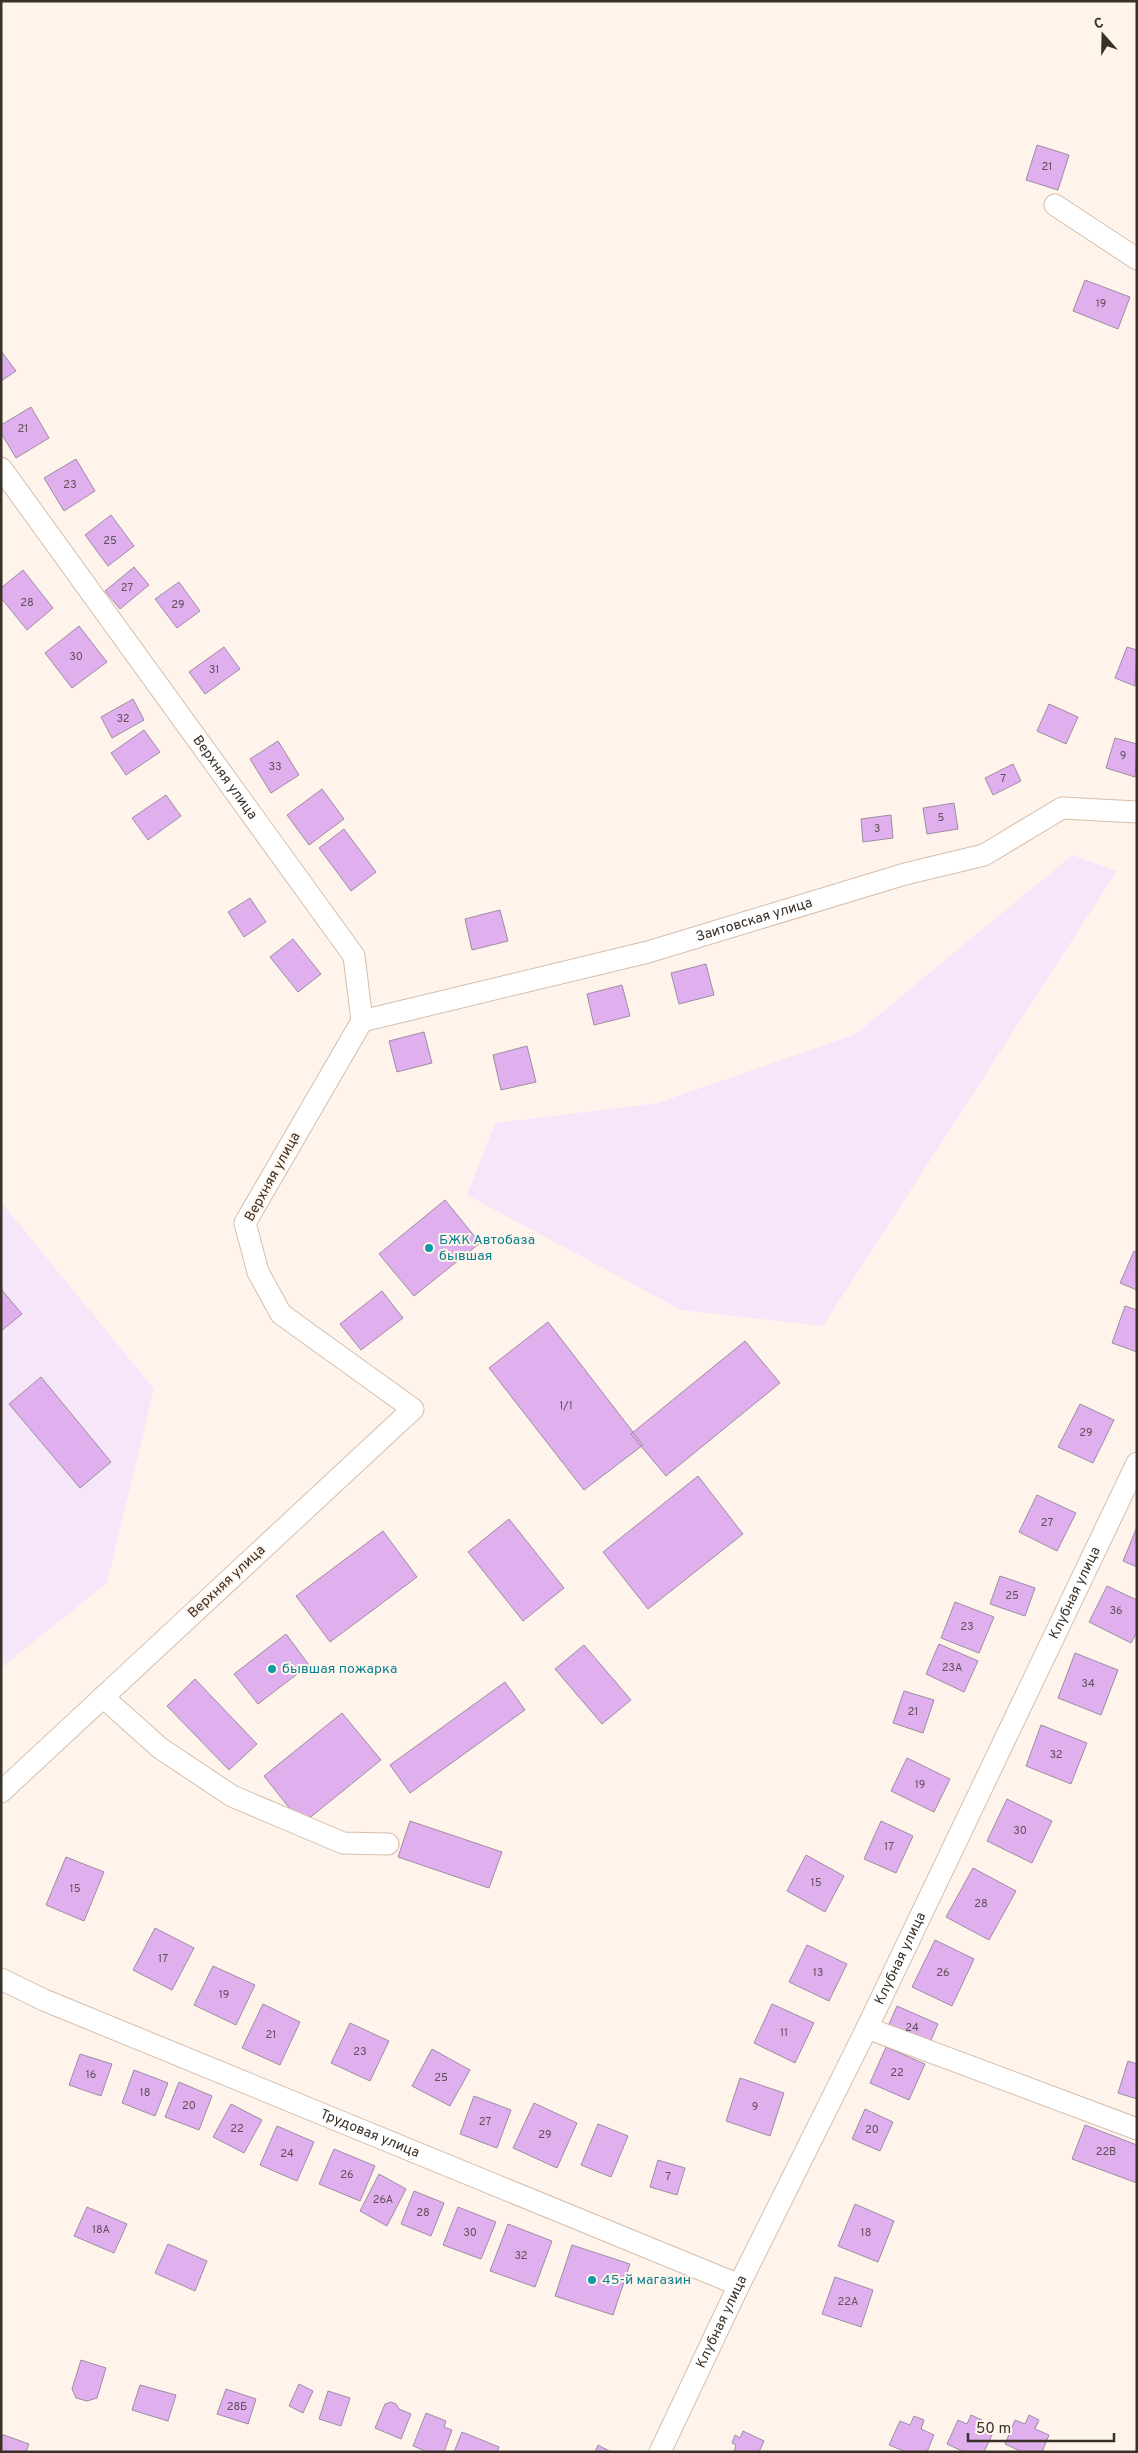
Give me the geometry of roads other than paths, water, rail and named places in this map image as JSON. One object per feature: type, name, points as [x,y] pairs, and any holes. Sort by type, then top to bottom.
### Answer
[{"type":"street","points":[[1055,205],[1137,260]]},
{"type":"street","name":"Верхняя улица","points":[[1,468],[354,956],[362,1021],[245,1223],[258,1272],[281,1314],[413,1410],[1,1792]]},
{"type":"street","name":"Заитовская улица","points":[[362,1021],[648,952],[905,874],[984,855],[1062,808],[1137,812]]},
{"type":"street","name":"Клубная улица","points":[[660,2452],[739,2285],[867,2028],[1137,1463]]},
{"type":"street","points":[[103,1697],[160,1748],[232,1796],[343,1843],[388,1844]]},
{"type":"street","name":"Трудовая улица","points":[[1,1979],[44,2000],[739,2285]]},
{"type":"street","points":[[867,2028],[1137,2129]]},
{"type":"place","name":"БЖК Автобаза бывшая","points":[[429,1248]]},
{"type":"place","name":"бывшая пожарка","points":[[272,1669]]},
{"type":"place","name":"45-й магазин","points":[[592,2280]]}]
